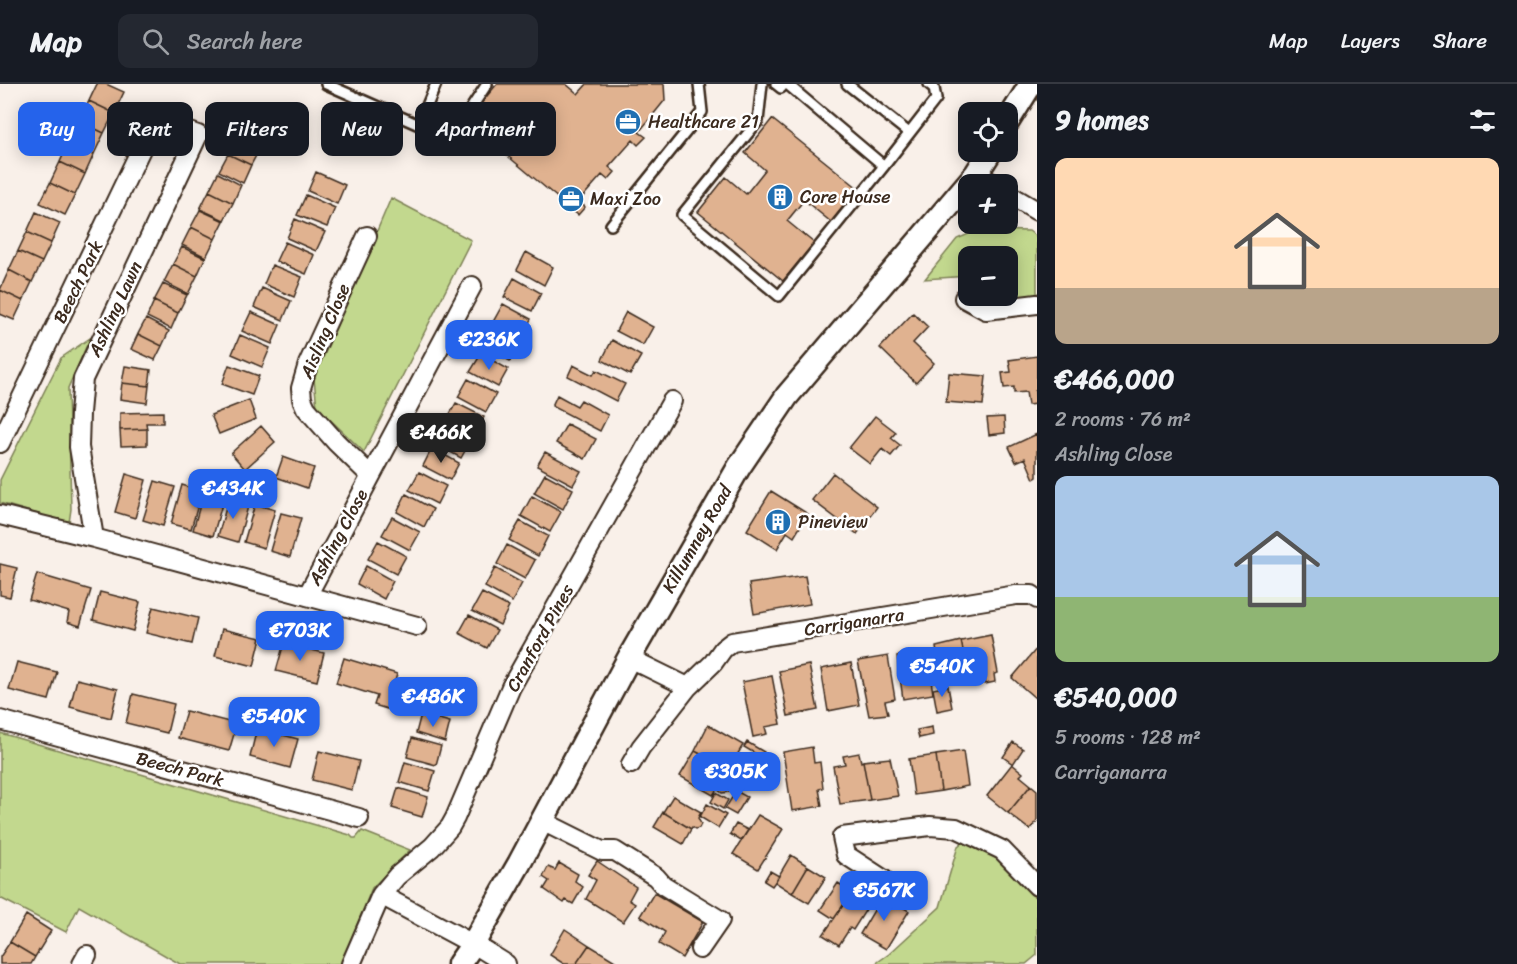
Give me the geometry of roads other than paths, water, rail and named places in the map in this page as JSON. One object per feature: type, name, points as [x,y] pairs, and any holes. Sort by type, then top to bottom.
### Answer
[{"type":"street","points":[[1017,102],[1025,86]]},
{"type":"street","name":"Ashling Lawn","points":[[193,133],[198,135],[193,146]]},
{"type":"street","name":"Beech Park","points":[[0,443],[138,156]]},
{"type":"street","name":"Ashling Lawn","points":[[94,538],[79,447],[83,379],[188,156]]},
{"type":"street","points":[[1018,200],[1037,211]]},
{"type":"street","name":"Killumney Road","points":[[459,964],[519,864],[629,658],[733,477],[786,396],[958,208]]},
{"type":"street","name":"Aisling Close","points":[[367,236],[308,364],[301,388],[306,408],[336,442],[371,476]]},
{"type":"street","name":"Ashling Close","points":[[306,596],[472,286]]},
{"type":"street","points":[[979,306],[986,310],[1037,304]]},
{"type":"street","name":"Cranford Pines","points":[[351,964],[381,895],[397,876],[432,847],[450,827],[512,687],[672,401]]},
{"type":"street","points":[[0,514],[417,626]]},
{"type":"street","name":"Carriganarra","points":[[631,764],[641,747],[688,687],[732,642],[1016,595],[1032,595],[1037,599]]},
{"type":"street","points":[[629,658],[688,687]]},
{"type":"street","name":"Beech Park","points":[[0,720],[359,818]]},
{"type":"street","points":[[542,820],[602,851],[615,851],[656,877],[663,885],[720,920],[700,949]]},
{"type":"street","points":[[883,879],[846,855],[842,837],[930,826],[956,828],[1002,850],[1037,886]]},
{"type":"street","points":[[381,895],[506,964]]},
{"type":"lane","points":[[326,84],[419,125],[436,84]]},
{"type":"lane","points":[[475,102],[487,84]]},
{"type":"lane","points":[[611,225],[702,112],[699,84]]},
{"type":"lane","points":[[762,84],[758,121],[682,215],[779,296],[936,99],[934,88],[929,84]]},
{"type":"lane","points":[[776,84],[780,88],[785,84],[884,166]]},
{"type":"lane","points":[[847,84],[909,133]]},
{"type":"place","name":"Healthcare 21","points":[[628,122]]},
{"type":"place","name":"Core House","points":[[780,197]]},
{"type":"place","name":"Maxi Zoo","points":[[571,199]]},
{"type":"place","name":"Pineview","points":[[778,522]]}]
